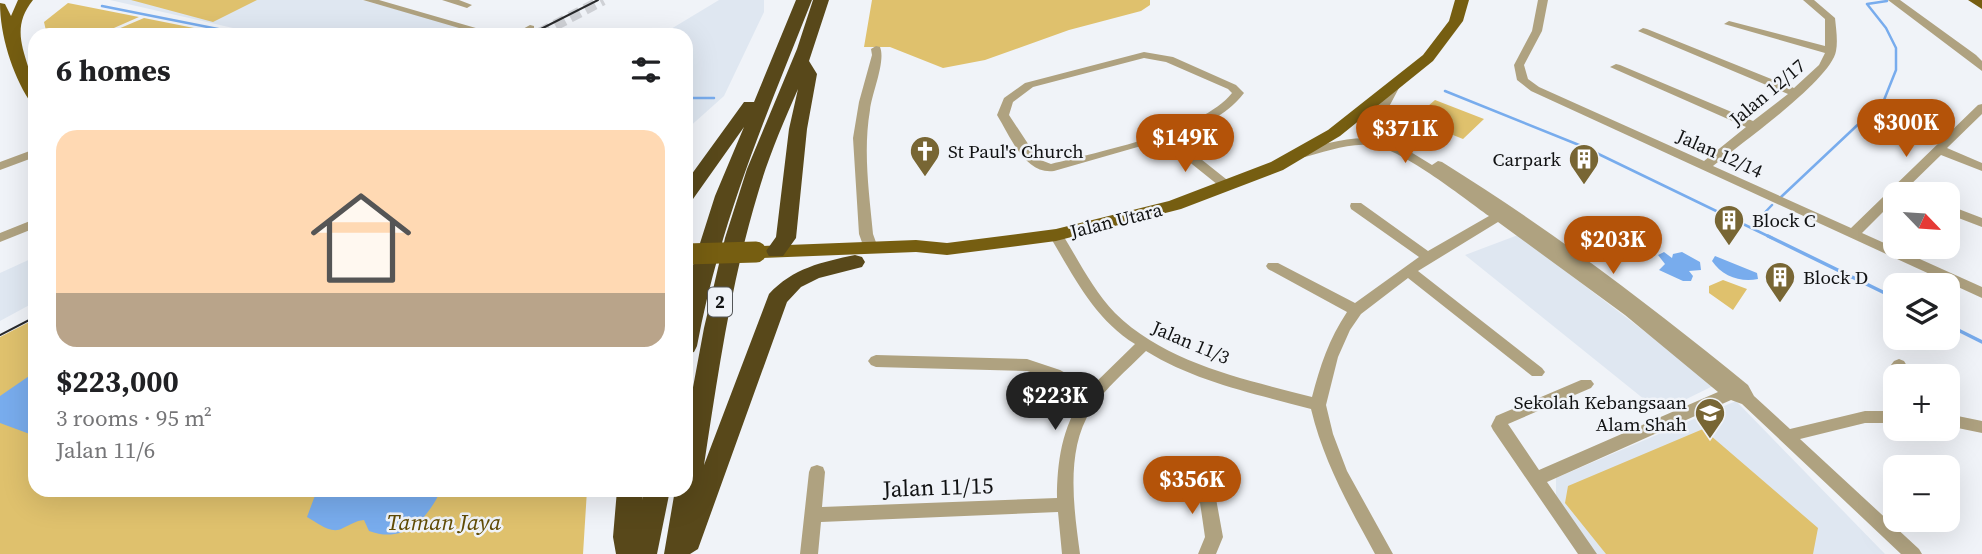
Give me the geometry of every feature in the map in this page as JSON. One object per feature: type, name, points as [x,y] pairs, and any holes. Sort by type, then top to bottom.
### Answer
[{"type":"highway","name":"2","points":[[693,310],[698,284],[725,195],[804,0]]},
{"type":"highway","name":"2","points":[[693,460],[723,285],[748,193],[770,134],[802,62],[821,0]]},
{"type":"highway","points":[[762,255],[786,238],[798,129],[809,74],[802,62]]},
{"type":"highway","points":[[693,185],[780,63]]},
{"type":"highway","points":[[684,554],[777,299],[788,285],[801,275],[863,255]]},
{"type":"highway","points":[[629,497],[625,537],[629,554]]},
{"type":"highway","points":[[644,554],[656,497]]},
{"type":"highway","name":"2","points":[[677,554],[687,497]]},
{"type":"main road","points":[[12,36],[20,5],[26,0]]},
{"type":"main road","name":"Jalan Utara","points":[[762,255],[932,256],[947,249],[1056,235],[1130,218],[1227,186],[1300,154],[1335,133],[1393,88],[1428,58],[1444,40],[1456,21],[1462,0]]},
{"type":"main road","points":[[1975,0],[1982,5]]},
{"type":"main road","points":[[0,7],[28,83]]},
{"type":"main road","points":[[0,22],[12,36]]},
{"type":"main road","points":[[693,254],[762,255]]},
{"type":"main road","points":[[693,263],[762,255]]},
{"type":"street","points":[[368,0],[470,28]]},
{"type":"street","points":[[447,0],[467,5]]},
{"type":"street","name":"Jalan 12/14","points":[[1543,0],[1537,32],[1519,65],[1523,80],[1603,121],[1982,293]]},
{"type":"street","points":[[1729,24],[1831,51],[1830,18],[1824,10],[1808,0]]},
{"type":"street","points":[[1894,0],[1966,52],[1982,68]]},
{"type":"street","points":[[1643,31],[1796,93]]},
{"type":"street","points":[[863,255],[866,234],[859,138],[876,49]]},
{"type":"street","name":"Jalan 12/17","points":[[1704,167],[1796,93],[1824,66],[1831,51]]},
{"type":"street","points":[[1144,55],[1170,59],[1232,87],[1238,93],[1236,101],[1223,112],[1164,136],[1046,168],[1033,162],[1003,115],[1003,108],[1014,94],[1029,85],[1128,57],[1144,55]]},
{"type":"street","points":[[1616,67],[1754,126]]},
{"type":"street","points":[[1393,88],[1377,118],[1380,128],[1387,136],[1472,186],[1504,213]]},
{"type":"street","points":[[1906,182],[1982,107]]},
{"type":"street","points":[[1164,136],[1227,186]]},
{"type":"street","points":[[1300,154],[1354,141],[1387,145],[1504,213],[1623,293],[1787,436],[1913,554]]},
{"type":"street","points":[[1940,150],[1982,167]]},
{"type":"street","points":[[0,166],[28,156]]},
{"type":"street","points":[[1853,234],[1883,205]]},
{"type":"street","points":[[1356,206],[1428,257]]},
{"type":"street","points":[[1384,554],[1339,472],[1318,405],[1330,357],[1343,329],[1356,310],[1428,257],[1504,213]]},
{"type":"street","points":[[1960,214],[1982,223]]},
{"type":"street","points":[[0,238],[28,226]]},
{"type":"street","name":"Jalan 11/3","points":[[1056,235],[1090,292],[1143,345],[1207,372],[1318,405]]},
{"type":"street","points":[[1273,266],[1356,310]]},
{"type":"street","points":[[1408,271],[1536,372]]},
{"type":"street","points":[[1071,554],[1064,505],[1068,459],[1079,418],[1094,396],[1143,345]]},
{"type":"street","points":[[876,361],[1027,365],[1055,374],[1094,396]]},
{"type":"street","points":[[1586,384],[1499,423],[1500,430],[1588,554]]},
{"type":"street","points":[[1536,478],[1740,394]]},
{"type":"street","points":[[1787,436],[1864,417],[1883,417]]},
{"type":"street","points":[[1960,422],[1982,426]]},
{"type":"street","points":[[809,554],[817,472]]},
{"type":"street","points":[[1205,482],[1214,537],[1207,554]]},
{"type":"street","name":"Jalan 11/15","points":[[813,515],[1064,505]]},
{"type":"shaded area","points":[[110,0],[362,0],[464,28],[233,28]]},
{"type":"shaded area","points":[[719,0],[764,0],[764,12],[724,96],[693,124],[693,28],[673,28]]},
{"type":"shaded area","points":[[1518,235],[1715,385],[1660,412],[1465,255]]},
{"type":"shaded area","points":[[28,260],[28,306],[0,321],[0,273]]},
{"type":"shaded area","name":"Sekolah Kebangsaan Alam Shah","points":[[1736,401],[1885,554],[1595,554],[1556,499],[1556,478]]},
{"type":"green space","points":[[131,0],[257,0],[213,22]]},
{"type":"green space","points":[[872,0],[1150,0],[1150,5],[1141,11],[1069,30],[985,60],[943,68],[890,47],[864,47]]},
{"type":"green space","points":[[68,3],[139,17],[114,28],[45,28],[44,22]]},
{"type":"green space","points":[[144,18],[194,28],[120,28]]},
{"type":"green space","points":[[1435,100],[1484,119],[1463,139],[1413,119]]},
{"type":"green space","points":[[1723,280],[1747,289],[1733,310],[1709,293],[1709,286]]},
{"type":"green space","name":"Taman Jaya","points":[[28,323],[28,497],[587,497],[583,554],[0,554],[0,337]]},
{"type":"green space","name":"Sekolah Kebangsaan Alam Shah","points":[[1703,429],[1818,528],[1813,554],[1606,554],[1565,503],[1568,486]]},
{"type":"water","points":[[1664,252],[1672,258],[1673,254],[1682,252],[1700,262],[1701,270],[1689,271],[1693,276],[1691,281],[1683,281],[1659,270],[1665,264],[1658,255]]},
{"type":"water","points":[[1715,256],[1757,273],[1758,279],[1745,280],[1726,274],[1712,261]]},
{"type":"water","points":[[28,377],[28,433],[0,423],[0,396]]},
{"type":"water","points":[[314,497],[437,497],[429,511],[413,527],[393,534],[369,531],[364,520],[334,530],[307,517]]},
{"type":"waterway","points":[[1781,197],[1884,100],[1896,70],[1896,48],[1886,28],[1867,4],[1887,1]]},
{"type":"waterway","points":[[102,6],[213,28]]},
{"type":"waterway","points":[[1445,91],[1584,147],[1772,238]]},
{"type":"waterway","points":[[693,98],[714,98]]},
{"type":"waterway","points":[[1752,226],[1772,205]]},
{"type":"waterway","points":[[1768,236],[1883,292]]},
{"type":"waterway","points":[[1960,331],[1982,342]]},
{"type":"tunnel","points":[[550,28],[603,0]]},
{"type":"tram line","points":[[543,28],[598,0]]},
{"type":"tram line","points":[[0,335],[28,321]]},
{"type":"place","name":"St Paul's Church","points":[[925,178]]},
{"type":"place","name":"Carpark","points":[[1584,186]]},
{"type":"place","name":"Block C","points":[[1729,247]]},
{"type":"place","name":"Block D","points":[[1780,304]]},
{"type":"place","name":"Sekolah Kebangsaan Alam Shah","points":[[1710,440]]}]
